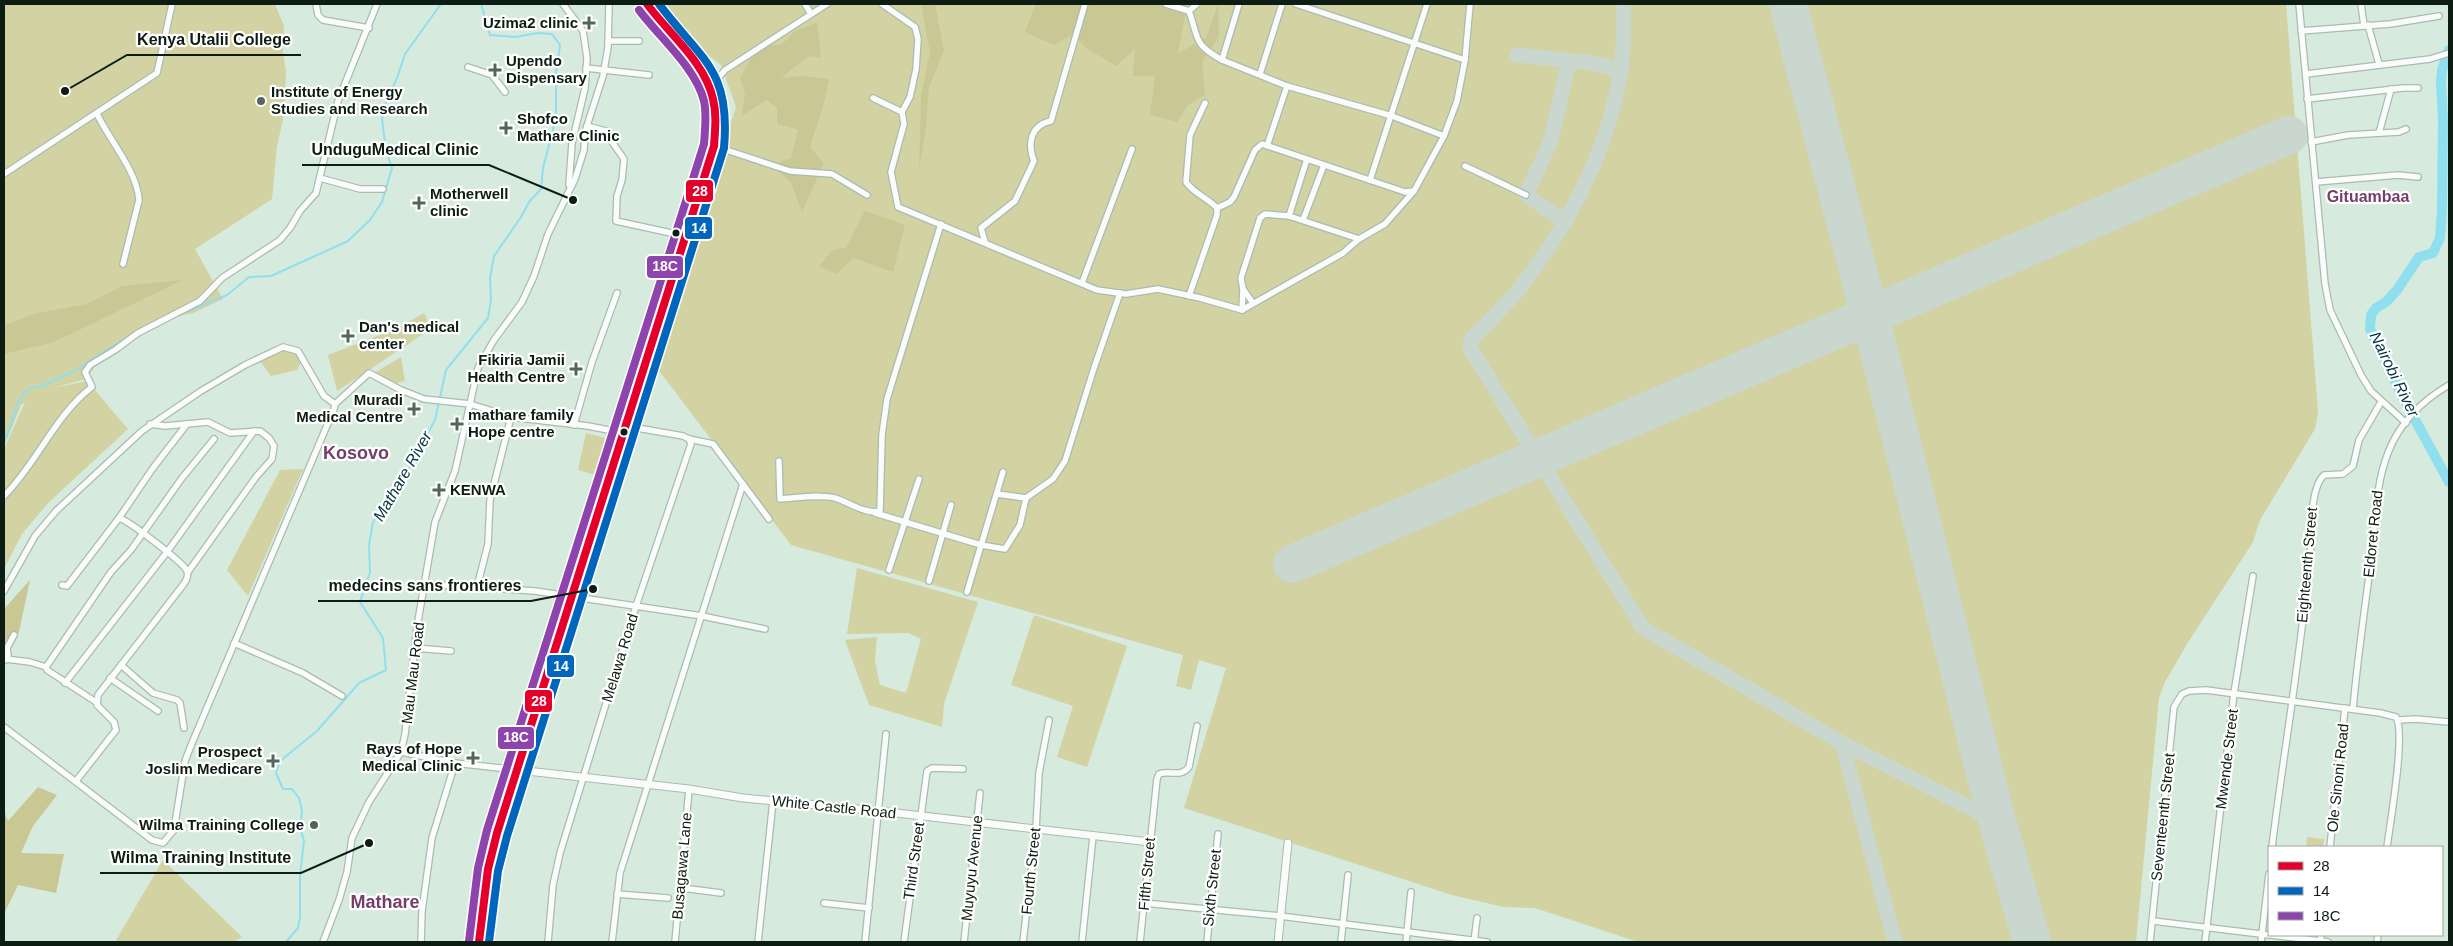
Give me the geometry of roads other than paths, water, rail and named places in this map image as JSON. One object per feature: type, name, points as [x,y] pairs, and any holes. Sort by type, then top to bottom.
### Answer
[{"type":"main road","points":[[479,942],[488,869],[714,146],[717,128],[716,102],[708,81],[647,4]]},
{"type":"main road","points":[[677,42],[708,94],[717,128]]},
{"type":"street","points":[[4,174],[157,73],[172,4]]},
{"type":"street","points":[[316,4],[317,12],[323,20],[369,28]]},
{"type":"street","points":[[4,496],[18,480],[67,412],[92,387],[85,372],[90,365],[138,333],[200,301],[222,278],[280,240],[316,193],[338,101],[349,70],[369,28],[377,4]]},
{"type":"street","points":[[563,4],[583,31],[586,43],[585,88],[572,143],[569,190]]},
{"type":"street","name":"Mau Mau Road","points":[[323,942],[339,900],[347,872],[352,838],[370,802],[401,752],[405,734],[424,584],[435,522],[456,471],[478,368],[494,340],[522,302],[534,276],[540,254],[582,156],[604,68],[608,41],[609,4]]},
{"type":"street","points":[[805,4],[811,14]]},
{"type":"street","points":[[708,81],[720,76],[725,70],[826,4]]},
{"type":"street","points":[[882,4],[915,27],[918,39],[916,69],[910,97],[902,112],[904,124],[891,172],[898,207],[1098,290],[1120,293],[1158,289],[1242,310]]},
{"type":"street","points":[[985,242],[980,233],[981,228],[1015,201],[1034,161],[1030,150],[1036,128],[1041,123],[1051,121],[1085,4]]},
{"type":"street","points":[[1166,4],[1189,11]]},
{"type":"street","points":[[1189,11],[1197,4]]},
{"type":"street","points":[[1222,60],[1239,4]]},
{"type":"street","points":[[1260,74],[1282,4]]},
{"type":"street","points":[[1296,4],[1465,60]]},
{"type":"street","points":[[1317,10],[1319,4]]},
{"type":"street","points":[[1370,180],[1427,4]]},
{"type":"street","points":[[1242,310],[1253,302],[1343,253],[1358,239],[1385,224],[1414,191],[1444,136],[1457,101],[1465,60],[1470,4]]},
{"type":"street","points":[[2299,4],[2325,284],[2330,310],[2361,375],[2371,391],[2381,402],[2407,422]]},
{"type":"street","points":[[2361,4],[2379,64]]},
{"type":"street","points":[[1189,11],[1197,41],[1208,52],[1222,60],[1287,86],[1392,116],[1444,136]]},
{"type":"street","points":[[2301,31],[2439,16]]},
{"type":"street","points":[[608,41],[639,41]]},
{"type":"street","points":[[2306,74],[2430,59],[2449,53]]},
{"type":"street","points":[[468,67],[492,76],[505,92]]},
{"type":"street","points":[[586,68],[604,68],[649,75]]},
{"type":"street","points":[[1268,146],[1287,86]]},
{"type":"street","points":[[2307,99],[2391,89],[2418,88]]},
{"type":"street","points":[[2379,133],[2391,89]]},
{"type":"street","points":[[873,98],[902,112]]},
{"type":"street","points":[[1205,103],[1190,135],[1187,151],[1186,182],[1189,187],[1217,208]]},
{"type":"street","points":[[97,114],[134,176],[138,190],[139,200],[122,264]]},
{"type":"street","points":[[588,126],[609,132],[612,142],[624,159],[623,173],[617,196],[616,220],[685,236]]},
{"type":"street","points":[[2311,142],[2348,135],[2406,129]]},
{"type":"street","points":[[1217,208],[1230,202],[1234,197],[1259,144],[1405,192],[1414,191]]},
{"type":"street","points":[[714,146],[790,171],[832,174],[867,195]]},
{"type":"street","points":[[1082,283],[1132,149]]},
{"type":"street","points":[[1290,216],[1306,159]]},
{"type":"street","points":[[1303,220],[1324,165]]},
{"type":"street","points":[[1465,166],[1526,195]]},
{"type":"street","points":[[2316,182],[2398,175],[2418,177]]},
{"type":"street","points":[[320,178],[360,189],[382,190]]},
{"type":"street","points":[[1189,296],[1214,225],[1217,208]]},
{"type":"street","points":[[1242,310],[1243,290],[1241,284],[1243,271],[1260,218],[1265,214],[1273,213],[1290,216],[1358,239]]},
{"type":"street","points":[[866,510],[880,512],[882,435],[887,399],[940,224]]},
{"type":"street","points":[[1243,290],[1253,302]]},
{"type":"street","points":[[574,425],[592,362],[617,293]]},
{"type":"street","points":[[779,461],[780,499],[835,498],[906,524],[1000,550],[1007,548],[1020,526],[1026,498],[1053,479],[1065,461],[1120,293]]},
{"type":"street","points":[[4,591],[36,536],[56,511],[150,424],[245,365],[283,347],[301,353],[324,396],[335,404]]},
{"type":"street","points":[[4,727],[152,840],[163,843],[172,835],[176,824],[185,761],[335,404],[369,373],[401,390],[424,399],[446,403],[470,404],[511,417],[683,436],[713,444],[769,519]]},
{"type":"street","name":"Eldoret Road","points":[[2353,709],[2378,485],[2391,447],[2407,422],[2428,398],[2449,385]]},
{"type":"street","name":"Eighteenth Street","points":[[2272,846],[2307,590],[2312,528],[2312,501],[2318,483],[2324,475],[2343,474],[2353,466],[2359,440],[2381,402]]},
{"type":"street","points":[[477,588],[488,544],[490,500],[511,417]]},
{"type":"street","points":[[96,702],[98,695],[110,678],[183,585],[188,572],[256,477],[272,459],[274,450],[271,440],[264,433],[254,431],[230,433],[208,422],[159,426],[150,424]]},
{"type":"street","points":[[62,585],[67,586],[187,424]]},
{"type":"street","points":[[65,683],[167,552],[254,431]]},
{"type":"street","points":[[46,667],[111,572],[214,439]]},
{"type":"street","name":"Melawa Road","points":[[548,942],[556,870],[636,606],[691,444],[689,439]]},
{"type":"street","points":[[967,592],[1003,472]]},
{"type":"street","points":[[889,570],[906,524],[919,479]]},
{"type":"street","points":[[612,942],[616,894],[620,873],[743,484]]},
{"type":"street","points":[[997,494],[1026,498]]},
{"type":"street","points":[[929,581],[952,505]]},
{"type":"street","points":[[119,518],[143,533],[184,566],[188,572]]},
{"type":"street","name":"Mwende Street","points":[[2205,942],[2234,693],[2253,576]]},
{"type":"street","points":[[424,584],[516,589],[702,616],[765,630]]},
{"type":"street","points":[[14,635],[7,648],[8,655],[5,661],[30,662],[46,667],[47,670],[65,683],[96,702],[99,708],[116,724],[116,730],[76,781]]},
{"type":"street","points":[[234,643],[298,670],[320,681],[342,696]]},
{"type":"street","points":[[415,648],[452,651]]},
{"type":"street","points":[[121,665],[153,693],[177,700],[180,703],[184,728]]},
{"type":"street","points":[[110,678],[158,711]]},
{"type":"street","name":"Seventeenth Street","points":[[2150,942],[2174,707],[2182,694],[2189,691],[2206,690],[2234,693]]},
{"type":"street","points":[[2234,693],[2393,715],[2398,720],[2398,752],[2387,846]]},
{"type":"street","name":"Ole Sinoni Road","points":[[2330,846],[2345,708]]},
{"type":"street","points":[[2398,720],[2416,719],[2449,722]]},
{"type":"street","name":"Fourth Street","points":[[1023,942],[1043,748],[1049,720]]},
{"type":"street","name":"Fifth Street","points":[[1140,942],[1159,774],[1166,771],[1179,774],[1185,772],[1189,767],[1197,726]]},
{"type":"street","points":[[865,942],[886,734]]},
{"type":"street","points":[[401,752],[455,763],[518,770]]},
{"type":"street","points":[[422,942],[424,896],[432,838],[455,763]]},
{"type":"street","name":"Third Street","points":[[904,942],[927,771],[932,768],[963,769]]},
{"type":"street","name":"White Castle Road","points":[[518,770],[689,789],[773,801],[879,811],[1150,842]]},
{"type":"street","name":"Busagawa Lane","points":[[675,942],[682,888],[689,789]]},
{"type":"street","name":"Muyuyu Avenue","points":[[964,942],[980,793]]},
{"type":"street","points":[[758,942],[773,801]]},
{"type":"street","name":"Sixth Street","points":[[1207,942],[1218,834]]},
{"type":"street","points":[[1082,942],[1093,836]]},
{"type":"street","points":[[1278,942],[1288,844]]},
{"type":"street","points":[[1341,942],[1348,875]]},
{"type":"street","points":[[2261,942],[2268,882]]},
{"type":"street","points":[[682,888],[721,892]]},
{"type":"street","points":[[1406,942],[1411,892]]},
{"type":"street","points":[[616,894],[668,898]]},
{"type":"street","points":[[824,903],[869,908]]},
{"type":"street","points":[[1144,903],[1280,916],[1342,926],[1487,942]]},
{"type":"street","points":[[1474,942],[1477,918]]},
{"type":"street","points":[[2153,921],[2268,934]]},
{"type":"street","points":[[2282,936],[2320,939],[2328,942]]},
{"type":"waterway","points":[[178,315],[227,295],[249,277],[271,276],[348,241],[370,220],[382,202],[392,168],[386,151],[382,119],[386,102],[405,54],[441,4]]},
{"type":"waterway","name":"Mathare River","points":[[286,942],[298,928],[300,917],[300,875],[304,841],[300,827],[302,811],[299,798],[292,789],[283,789],[276,773],[280,761],[317,731],[359,683],[386,670],[383,638],[360,602],[370,572],[369,545],[373,522],[396,492],[435,420],[446,370],[488,318],[491,300],[490,278],[494,256],[529,202],[541,189],[543,168],[556,118],[556,73],[560,45],[552,34],[537,33],[516,37],[490,35],[481,4]]},
{"type":"waterway","name":"Nairobi River","points":[[2449,50],[2442,70],[2441,82],[2443,121],[2440,238],[2433,253],[2419,257],[2397,290],[2386,302],[2376,308],[2371,315],[2370,329],[2401,394],[2449,482]]},
{"type":"waterway","points":[[4,440],[11,427],[19,401],[28,389],[44,385],[74,371],[132,334]]},
{"type":"place","name":"Uzima2 clinic","points":[[589,23]]},
{"type":"place","name":"Upendo Dispensary","points":[[495,70]]},
{"type":"place","name":"Kenya Utalii College","points":[[65,91]]},
{"type":"place","name":"Institute of Energy Studies and Research","points":[[261,101]]},
{"type":"place","name":"Shofco Mathare Clinic","points":[[506,128]]},
{"type":"place","name":"UnduguMedical Clinic","points":[[573,200]]},
{"type":"place","name":"Motherwell clinic","points":[[419,203]]},
{"type":"place","name":"Dan's medical center","points":[[348,336]]},
{"type":"place","name":"Fikiria Jamii Health Centre","points":[[576,369]]},
{"type":"place","name":"Muradi Medical Centre","points":[[414,409]]},
{"type":"place","name":"mathare family Hope centre","points":[[457,424]]},
{"type":"place","name":"KENWA","points":[[439,490]]},
{"type":"place","name":"medecins sans frontieres","points":[[593,589]]},
{"type":"place","name":"Rays of Hope Medical Clinic","points":[[473,758]]},
{"type":"place","name":"Prospect Joslim Medicare","points":[[273,761]]},
{"type":"place","name":"Wilma Training College","points":[[314,825]]},
{"type":"place","name":"Wilma Training Institute","points":[[369,843]]},
{"type":"district","name":"Gituambaa","points":[[2368,196]]},
{"type":"district","name":"Kosovo","points":[[356,453]]},
{"type":"district","name":"Mathare","points":[[385,902]]}]
